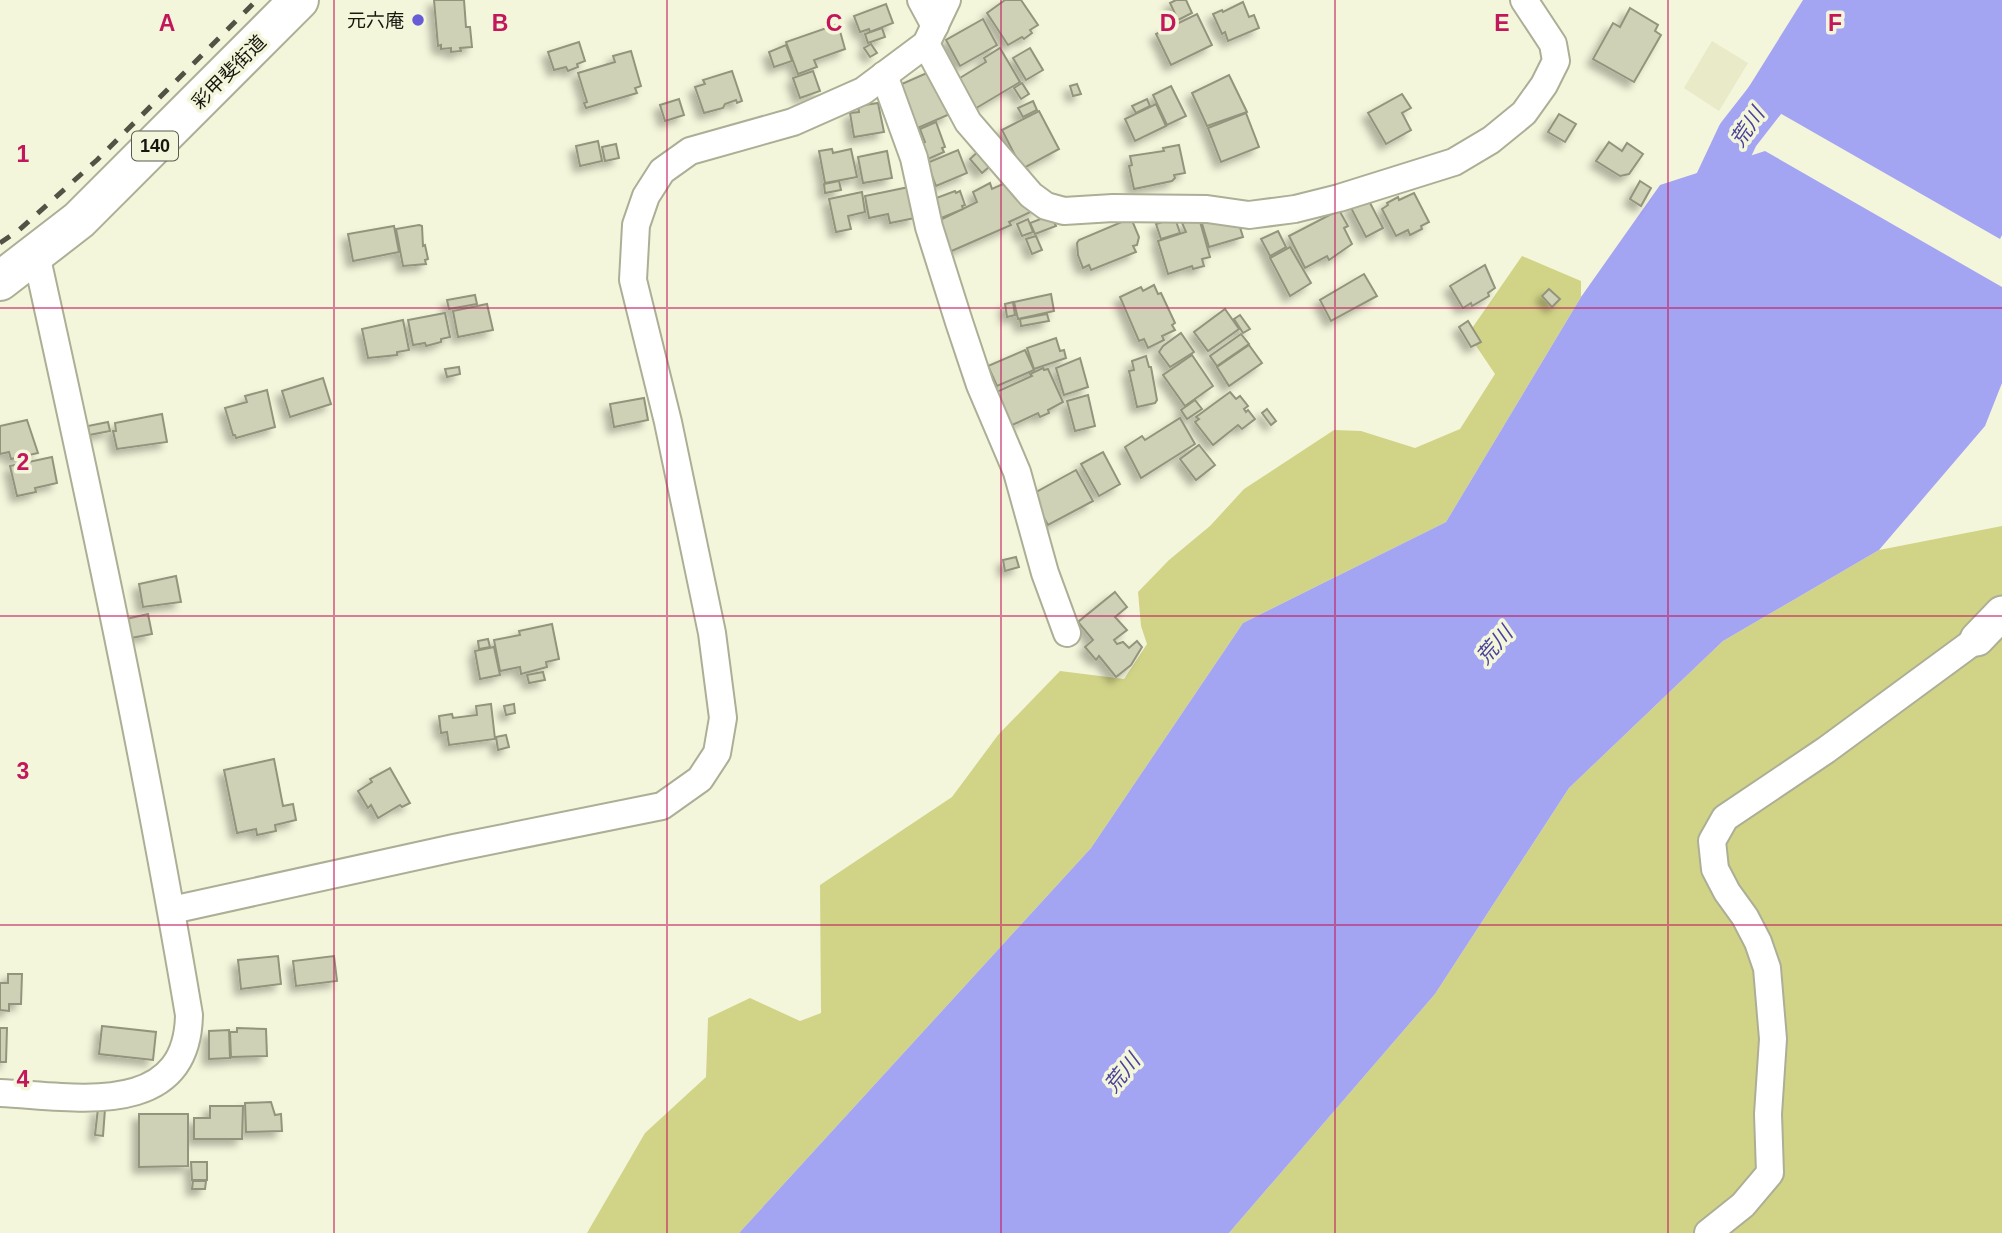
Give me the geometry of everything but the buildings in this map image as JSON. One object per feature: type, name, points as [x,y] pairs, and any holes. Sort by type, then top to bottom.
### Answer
[{"type":"highway","name":"彩甲斐街道","points":[[0,281],[79,220],[299,0]]},
{"type":"street","points":[[922,0],[930,35],[968,122],[1031,195],[1046,206],[1064,211],[1113,208],[1207,209],[1249,215],[1295,209],[1352,194],[1454,162],[1491,140],[1524,113],[1544,85],[1556,61],[1553,44],[1524,0]]},
{"type":"street","points":[[172,910],[454,848],[662,806],[700,779],[717,753],[723,718],[712,633],[668,422],[633,280],[636,225],[646,196],[662,171],[690,151],[793,121],[863,91],[930,35],[947,0]]},
{"type":"street","points":[[884,75],[914,158],[929,227],[959,322],[980,385],[1017,472],[1045,573],[1067,633]]},
{"type":"street","points":[[0,1093],[114,1097],[146,1090],[159,1082],[174,1066],[189,1032],[189,1015],[172,910],[90,502],[36,254]]},
{"type":"street","points":[[1708,1233],[1743,1205],[1770,1173],[1768,1114],[1773,1039],[1767,968],[1745,917],[1715,869],[1712,841],[1725,818],[1826,750],[1978,639],[2002,613]]},
{"type":"shaded area","points":[[1712,41],[1748,63],[1719,111],[1684,88]]},
{"type":"green space","points":[[1522,256],[1581,281],[1581,297],[1446,522],[1243,623],[1091,848],[739,1233],[587,1233],[645,1133],[706,1077],[708,1018],[750,998],[800,1021],[821,1013],[820,885],[952,797],[998,735],[1060,671],[1124,679],[1147,644],[1141,626],[1138,592],[1169,560],[1210,526],[1244,489],[1334,430],[1361,431],[1415,448],[1460,429],[1495,374],[1468,334]]},
{"type":"green space","points":[[2002,526],[2002,1233],[1229,1233],[1435,994],[1569,788],[1723,641],[1879,550]]},
{"type":"water","points":[[1803,0],[2002,0],[2000,239],[1745,93]]},
{"type":"water","points":[[1765,151],[2002,287],[2002,383],[1985,426],[1879,550],[1723,641],[1569,788],[1435,994],[1229,1233],[739,1233],[1091,848],[1243,623],[1446,522],[1581,297],[1660,185]]},
{"type":"waterway","name":"荒川","points":[[1699,218],[1738,135],[1802,53],[1876,0]]},
{"type":"railway","points":[[0,243],[19,230],[97,160],[257,0]]},
{"type":"place","name":"元六庵","points":[[418,20]]}]
